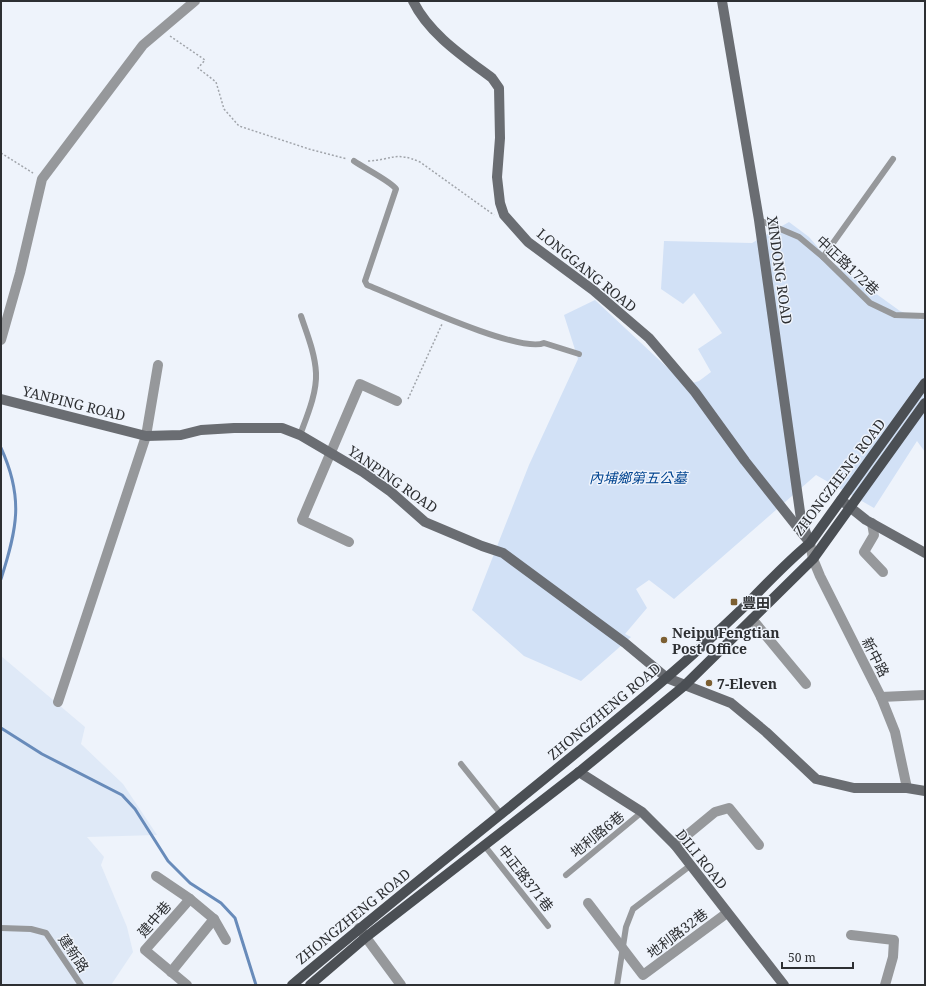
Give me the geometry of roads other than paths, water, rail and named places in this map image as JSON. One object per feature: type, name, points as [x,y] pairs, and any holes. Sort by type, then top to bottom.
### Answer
[{"type":"main road","name":"ZHONGZHENG ROAD","points":[[292,985],[359,928],[667,678],[746,604],[786,562],[810,543],[925,383]]},
{"type":"main road","name":"ZHONGZHENG ROAD","points":[[310,985],[366,937],[579,772],[684,686],[813,559],[925,403]]},
{"type":"street","points":[[1,340],[20,273],[42,178],[143,45],[159,29],[194,1]]},
{"type":"street","name":"LONGGANG ROAD","points":[[413,1],[420,15],[434,31],[492,78],[499,88],[500,138],[498,177],[500,203],[504,215],[528,242],[593,290],[649,338],[695,392],[758,478],[810,543]]},
{"type":"street","name":"XINDONG ROAD","points":[[722,1],[759,220],[801,519],[810,543]]},
{"type":"street","points":[[58,702],[146,436],[158,366]]},
{"type":"street","points":[[349,542],[302,520],[360,384],[398,401]]},
{"type":"street","name":"YANPING ROAD","points":[[1,399],[146,436],[181,435],[201,430],[260,427],[282,428],[300,435],[363,472],[391,492],[425,522],[482,546],[503,553],[625,643],[667,678],[684,686],[731,703],[766,732],[816,778],[854,788],[907,788],[925,791]]},
{"type":"street","points":[[841,500],[872,523],[925,553]]},
{"type":"street","points":[[872,523],[874,535],[864,552],[884,572]]},
{"type":"street","name":"新中路","points":[[810,543],[813,559],[842,622],[881,697],[895,732],[907,788]]},
{"type":"street","points":[[752,619],[806,684]]},
{"type":"street","points":[[881,697],[925,695]]},
{"type":"street","name":"DILI ROAD","points":[[579,772],[642,812],[675,845],[784,985]]},
{"type":"street","points":[[675,845],[716,812],[729,808],[759,845]]},
{"type":"street","points":[[156,876],[190,899],[214,919],[226,940]]},
{"type":"street","name":"建中巷","points":[[187,985],[145,950],[190,899]]},
{"type":"street","points":[[588,904],[623,949]]},
{"type":"street","name":"地利路32巷","points":[[623,949],[643,975],[727,913]]},
{"type":"street","points":[[171,972],[214,919]]},
{"type":"street","points":[[359,928],[401,985]]},
{"type":"street","points":[[851,935],[894,940],[893,957],[885,985]]},
{"type":"lane","points":[[823,257],[893,159]]},
{"type":"lane","points":[[354,161],[368,171],[393,184],[396,189],[364,281],[367,285],[494,336],[537,346],[544,343],[579,354]]},
{"type":"lane","name":"中正路172巷","points":[[759,220],[799,237],[823,257],[870,303],[895,315],[925,316]]},
{"type":"lane","points":[[300,435],[308,411],[316,374],[314,355],[301,316]]},
{"type":"lane","points":[[461,764],[501,814]]},
{"type":"lane","name":"地利路6巷","points":[[566,875],[642,812]]},
{"type":"lane","name":"中正路371巷","points":[[484,845],[548,926]]},
{"type":"lane","points":[[617,985],[626,927],[633,909],[691,865]]},
{"type":"lane","name":"建新路","points":[[1,928],[31,929],[46,933],[81,985]]},
{"type":"waterway","points":[[1,448],[13,483],[16,514],[11,544],[1,579]]},
{"type":"waterway","points":[[1,728],[42,754],[122,795],[135,809],[168,861],[190,883],[221,903],[235,918],[256,985]]},
{"type":"place","name":"豐田","points":[[734,602]]},
{"type":"place","name":"Neipu Fengtian Post Office","points":[[664,640]]},
{"type":"place","name":"7-Eleven","points":[[709,683]]},
{"type":"park label","name":"內埔鄉第五公墓","points":[[638,477]]}]
